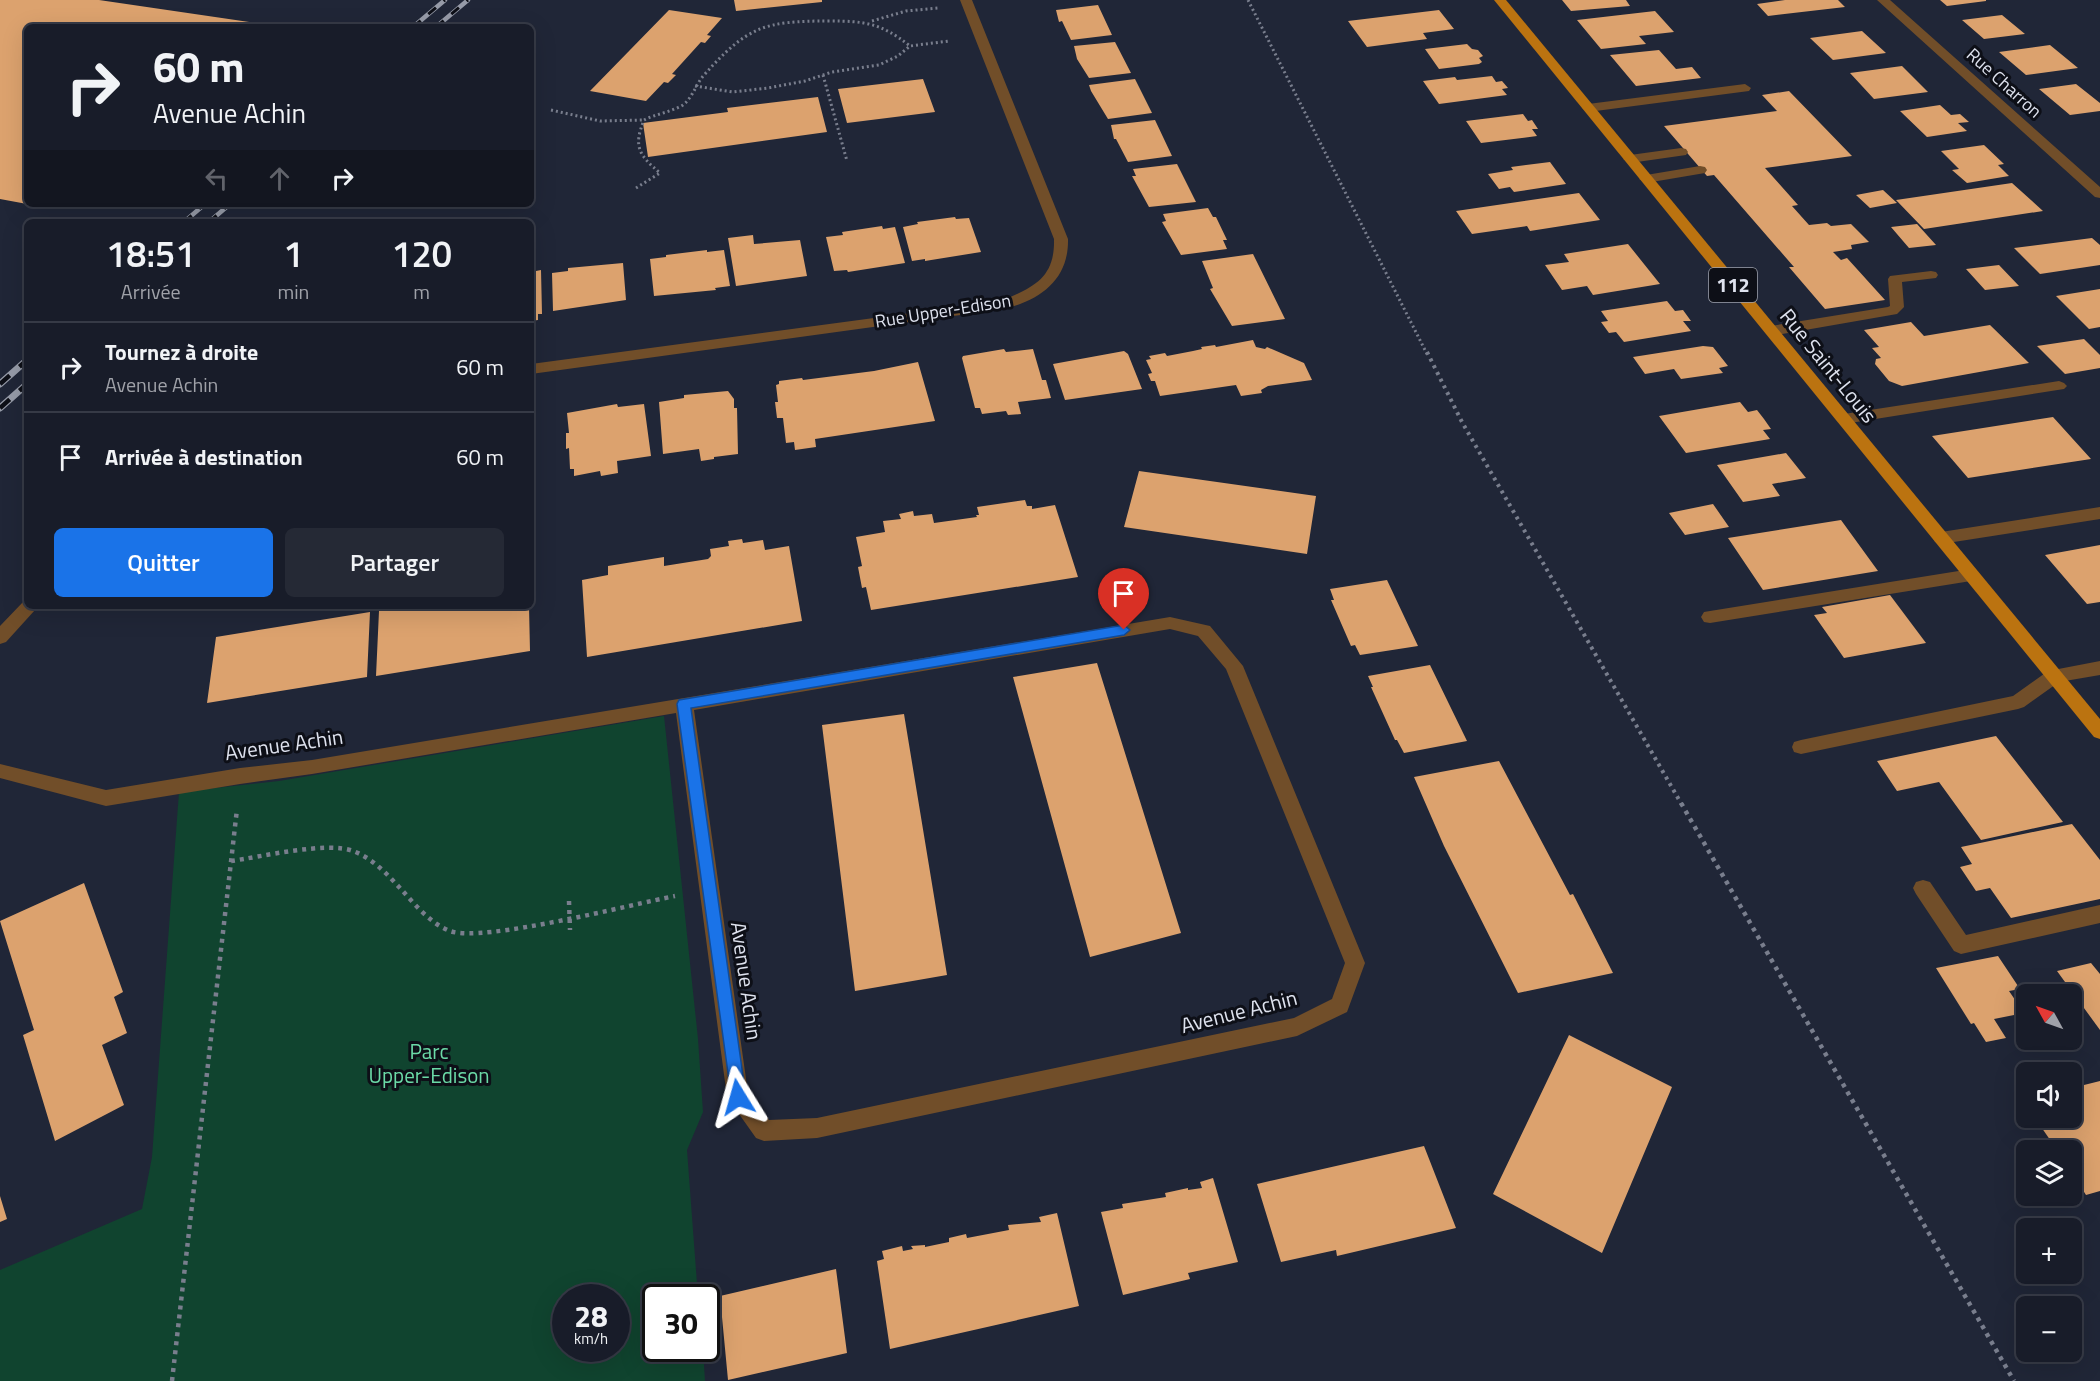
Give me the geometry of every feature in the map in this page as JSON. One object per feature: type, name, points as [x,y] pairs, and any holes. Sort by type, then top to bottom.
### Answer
[{"type":"main road","name":"Rue Saint-Louis","points":[[1500,0],[2100,732]]},
{"type":"street","name":"Rue Upper-Edison","points":[[534,369],[1004,305],[1030,294],[1048,281],[1060,265],[1063,252],[1061,239],[966,0]]},
{"type":"street","name":"Rue Charron","points":[[1883,0],[2100,194]]},
{"type":"street","points":[[1588,108],[1745,88]]},
{"type":"street","points":[[1630,159],[1681,152]]},
{"type":"street","points":[[1646,179],[1700,170]]},
{"type":"street","points":[[1771,331],[1892,311],[1897,307],[1895,279],[1931,275]]},
{"type":"street","points":[[1844,419],[2059,386]]},
{"type":"street","points":[[1941,538],[2100,513]]},
{"type":"street","points":[[1710,617],[1971,575]]},
{"type":"street","points":[[0,637],[26,609]]},
{"type":"street","name":"Avenue Achin","points":[[0,771],[106,798],[312,766],[684,704],[1170,623],[1204,632],[1234,666],[1355,963],[1340,1005],[1297,1027],[816,1128],[764,1131],[738,1097],[684,704]]},
{"type":"street","points":[[1801,747],[2018,702],[2054,676],[2100,668]]},
{"type":"street","points":[[1923,888],[1961,945],[2100,914]]},
{"type":"path","points":[[1248,0],[1462,422],[2014,1381]]},
{"type":"path","points":[[551,110],[600,121],[644,120],[683,105],[694,92],[695,86],[731,44],[756,27],[787,20],[871,21],[906,11],[945,8]]},
{"type":"path","points":[[871,21],[887,28],[910,46]]},
{"type":"path","points":[[695,86],[733,92],[805,81],[823,75],[879,65],[898,56],[910,46],[957,40]]},
{"type":"path","points":[[823,75],[847,161]]},
{"type":"path","points":[[636,188],[660,173],[640,155],[636,137],[644,120]]},
{"type":"path","points":[[172,1381],[240,776]]},
{"type":"path","points":[[231,861],[319,848],[352,850],[379,866],[431,921],[452,932],[479,933],[710,889]]},
{"type":"path","points":[[569,901],[570,930]]},
{"type":"green space","name":"Parc Upper-Edison","points":[[664,716],[698,1039],[703,1112],[687,1150],[697,1284],[642,1284],[642,1362],[704,1362],[705,1381],[0,1381],[0,1270],[142,1209],[152,1157],[179,792],[279,781]]},
{"type":"building","points":[[0,0],[99,0],[262,24],[24,24],[24,203],[0,199]]},
{"type":"building","points":[[734,0],[822,0],[822,2],[736,11]]},
{"type":"building","points":[[1562,0],[1626,0],[1630,6],[1571,11]]},
{"type":"building","points":[[1785,0],[1838,0],[1845,7],[1768,16],[1757,4]]},
{"type":"building","points":[[1940,0],[1986,0],[1986,1],[1947,6]]},
{"type":"building","points":[[1098,5],[1112,35],[1071,40],[1062,21],[1059,22],[1056,10]]},
{"type":"building","points":[[669,10],[722,18],[707,35],[711,36],[705,43],[701,42],[672,74],[676,75],[668,83],[664,82],[646,101],[590,91]]},
{"type":"building","points":[[1439,10],[1454,29],[1423,33],[1427,39],[1367,47],[1348,21]]},
{"type":"building","points":[[1655,11],[1674,32],[1639,36],[1646,44],[1601,49],[1577,20]]},
{"type":"building","points":[[2002,15],[2025,34],[1984,39],[1962,20]]},
{"type":"building","points":[[1862,31],[1886,53],[1833,60],[1810,38]]},
{"type":"building","points":[[1115,42],[1131,73],[1089,78],[1077,59],[1074,46]]},
{"type":"building","points":[[1467,44],[1483,56],[1479,58],[1482,62],[1439,69],[1425,49]]},
{"type":"building","points":[[2050,45],[2078,68],[2026,75],[1999,52]]},
{"type":"building","points":[[1659,50],[1676,69],[1692,67],[1701,78],[1636,86],[1610,55]]},
{"type":"building","points":[[1902,66],[1928,92],[1874,99],[1850,73]]},
{"type":"building","points":[[1492,76],[1496,82],[1502,81],[1508,88],[1502,89],[1507,95],[1439,104],[1423,81],[1455,77],[1457,80]]},
{"type":"building","points":[[923,79],[935,112],[847,123],[838,89]]},
{"type":"building","points":[[1135,79],[1152,113],[1108,119],[1089,85]]},
{"type":"building","points":[[2076,84],[2100,103],[2100,111],[2070,115],[2039,89]]},
{"type":"building","points":[[1789,91],[1852,156],[1765,168],[1798,205],[1792,206],[1809,225],[1851,224],[1869,242],[1851,245],[1852,249],[1833,252],[1841,260],[1847,258],[1885,300],[1825,309],[1789,267],[1794,267],[1714,175],[1707,176],[1664,126],[1777,111],[1762,95]]},
{"type":"building","points":[[818,97],[827,132],[648,157],[643,123],[728,112],[727,108]]},
{"type":"building","points":[[1940,105],[1951,115],[1960,114],[1969,122],[1958,123],[1967,131],[1927,137],[1900,111]]},
{"type":"building","points":[[1523,114],[1528,121],[1532,120],[1538,129],[1532,129],[1537,136],[1481,143],[1466,121]]},
{"type":"building","points":[[1155,120],[1172,156],[1128,162],[1114,139],[1111,125]]},
{"type":"building","points":[[1984,145],[2004,164],[1998,165],[2009,176],[1967,183],[1952,170],[1959,169],[1941,151]]},
{"type":"building","points":[[1550,162],[1566,184],[1514,192],[1510,187],[1499,189],[1488,174],[1513,170],[1511,167]]},
{"type":"building","points":[[1177,164],[1196,202],[1149,207],[1132,176],[1136,176],[1133,169]]},
{"type":"building","points":[[2012,183],[2043,211],[1924,229],[1896,200]]},
{"type":"building","points":[[1883,190],[1897,203],[1870,208],[1856,195]]},
{"type":"building","points":[[1579,193],[1600,220],[1530,231],[1527,226],[1472,234],[1456,211]]},
{"type":"building","points":[[1208,208],[1213,217],[1216,217],[1227,240],[1223,240],[1227,249],[1181,255],[1162,222],[1166,221],[1163,214]]},
{"type":"building","points":[[955,217],[956,219],[969,218],[981,252],[912,261],[903,227],[918,224],[917,222]]},
{"type":"building","points":[[1917,224],[1936,245],[1909,248],[1891,227]]},
{"type":"building","points":[[882,226],[883,229],[895,227],[905,263],[848,272],[847,270],[834,271],[826,237],[843,235],[842,232]]},
{"type":"building","points":[[753,235],[754,244],[800,240],[807,276],[736,286],[728,238]]},
{"type":"building","points":[[2092,238],[2100,245],[2100,265],[2040,274],[2014,248]]},
{"type":"building","points":[[1628,244],[1660,284],[1593,295],[1587,286],[1562,290],[1545,265],[1569,262],[1564,254]]},
{"type":"building","points":[[707,250],[707,252],[724,250],[730,286],[715,288],[716,290],[654,296],[650,259]]},
{"type":"building","points":[[1253,254],[1285,319],[1232,326],[1210,289],[1213,288],[1202,261]]},
{"type":"building","points":[[623,263],[626,300],[553,311],[552,273],[568,271],[568,268]]},
{"type":"building","points":[[1999,265],[2019,286],[1985,290],[1966,269]]},
{"type":"building","points":[[541,270],[542,314],[538,314],[538,320],[534,321],[534,271]]},
{"type":"building","points":[[2100,289],[2100,327],[2089,329],[2056,296]]},
{"type":"building","points":[[1667,301],[1675,311],[1683,310],[1691,321],[1683,321],[1691,331],[1624,342],[1616,332],[1609,333],[1601,322],[1608,321],[1601,311]]},
{"type":"building","points":[[1911,322],[1924,336],[1990,325],[2029,363],[1902,386],[1889,381],[1875,364],[1876,359],[1881,358],[1872,348],[1879,347],[1864,330]]},
{"type":"building","points":[[2084,339],[2100,355],[2100,368],[2065,374],[2037,346]]},
{"type":"building","points":[[1253,340],[1256,347],[1265,349],[1267,347],[1304,363],[1312,380],[1268,386],[1261,390],[1262,393],[1241,396],[1236,385],[1160,396],[1155,381],[1151,381],[1148,374],[1152,373],[1146,360],[1151,359],[1149,356],[1165,353],[1167,356],[1202,349],[1201,347],[1215,345],[1216,347]]},
{"type":"building","points":[[1703,346],[1713,347],[1728,366],[1719,368],[1723,373],[1681,379],[1674,369],[1645,374],[1633,357]]},
{"type":"building","points":[[1004,349],[1006,352],[1033,349],[1042,380],[1046,380],[1051,398],[1018,402],[1021,414],[1008,415],[1006,411],[982,414],[980,408],[975,408],[962,358]]},
{"type":"building","points":[[1124,351],[1128,354],[1142,389],[1065,400],[1053,364]]},
{"type":"building","points":[[918,362],[935,421],[815,439],[816,447],[795,450],[794,442],[786,443],[783,418],[777,418],[775,402],[778,402],[776,385],[779,381],[874,371]]},
{"type":"building","points":[[728,391],[734,399],[734,408],[737,408],[738,454],[701,461],[699,449],[663,454],[659,402],[684,398],[684,395]]},
{"type":"building","points":[[1740,402],[1748,412],[1757,410],[1771,429],[1763,430],[1770,439],[1686,453],[1659,416]]},
{"type":"building","points":[[617,404],[618,407],[644,404],[651,456],[617,461],[618,473],[601,476],[600,471],[574,476],[574,469],[570,469],[569,448],[566,449],[566,433],[569,433],[567,413]]},
{"type":"building","points":[[2053,417],[2091,459],[1968,478],[1932,436]]},
{"type":"building","points":[[1786,453],[1806,478],[1772,484],[1780,496],[1743,502],[1717,465]]},
{"type":"building","points":[[1139,471],[1316,496],[1307,554],[1124,527]]},
{"type":"building","points":[[1025,500],[1027,506],[1032,506],[1032,509],[1055,505],[1078,577],[871,610],[866,587],[862,588],[858,567],[862,566],[856,537],[885,532],[883,521],[901,519],[899,514],[913,511],[914,516],[932,514],[934,523],[977,517],[976,515],[979,515],[977,507]]},
{"type":"building","points":[[1713,504],[1729,527],[1685,535],[1669,513]]},
{"type":"building","points":[[1841,520],[1878,571],[1763,590],[1728,538]]},
{"type":"building","points":[[742,539],[743,543],[763,540],[765,550],[789,546],[802,621],[587,657],[582,580],[608,575],[608,566],[664,557],[664,566],[708,559],[711,556],[710,549],[729,546],[728,541]]},
{"type":"building","points":[[2100,545],[2100,602],[2087,604],[2045,555]]},
{"type":"building","points":[[1387,580],[1418,646],[1360,655],[1355,645],[1351,646],[1331,600],[1334,600],[1330,589]]},
{"type":"building","points":[[1890,595],[1926,643],[1844,658],[1814,615],[1827,613],[1822,607]]},
{"type":"building","points":[[391,609],[529,609],[530,651],[376,676],[379,611]]},
{"type":"building","points":[[370,612],[367,677],[207,703],[216,637]]},
{"type":"building","points":[[1097,663],[1181,933],[1090,957],[1013,677]]},
{"type":"building","points":[[1430,665],[1467,741],[1404,753],[1395,740],[1368,676]]},
{"type":"building","points":[[904,714],[947,975],[855,991],[822,725]]},
{"type":"building","points":[[1996,736],[2063,822],[1981,840],[1939,782],[1897,791],[1877,761]]},
{"type":"building","points":[[1499,761],[1570,895],[1573,894],[1613,973],[1518,993],[1444,846],[1414,777]]},
{"type":"building","points":[[2072,824],[2100,860],[2100,899],[2011,918],[1990,888],[1976,891],[1960,867],[1972,864],[1961,847]]},
{"type":"building","points":[[84,883],[123,992],[114,997],[127,1033],[102,1045],[124,1105],[55,1141],[23,1035],[34,1030],[0,921]]},
{"type":"building","points":[[1998,956],[2017,984],[2016,990],[2009,991],[2016,1001],[2016,1015],[1994,1019],[2006,1038],[1986,1042],[1974,1023],[1971,1024],[1936,968]]},
{"type":"building","points":[[2091,963],[2100,974],[2100,1030],[2082,1005],[2082,984],[2066,984],[2057,971]]},
{"type":"building","points":[[1569,1035],[1672,1087],[1602,1253],[1493,1194]]},
{"type":"building","points":[[2100,1081],[2100,1191],[2086,1195],[2082,1189],[2082,1140],[2050,1140],[2042,1128],[2082,1128],[2082,1086]]},
{"type":"building","points":[[1424,1146],[1456,1228],[1337,1256],[1336,1250],[1281,1262],[1257,1184]]},
{"type":"building","points":[[1213,1178],[1238,1262],[1188,1273],[1190,1279],[1123,1295],[1101,1212],[1123,1208],[1122,1204],[1166,1197],[1165,1193],[1188,1188],[1188,1190],[1202,1188],[1200,1182]]},
{"type":"building","points":[[0,1196],[7,1219],[0,1222]]},
{"type":"building","points":[[1057,1213],[1079,1306],[890,1349],[877,1261],[884,1259],[882,1251],[902,1246],[903,1251],[913,1249],[911,1246],[925,1245],[925,1247],[949,1242],[949,1238],[966,1234],[967,1238],[1009,1230],[1008,1225],[1041,1222],[1039,1217]]},
{"type":"building","points":[[836,1269],[847,1353],[728,1380],[720,1296]]},
{"type":"railway","points":[[417,24],[445,0]]},
{"type":"railway","points":[[440,24],[468,0]]},
{"type":"railway","points":[[188,219],[202,207]]},
{"type":"railway","points":[[212,219],[226,207]]},
{"type":"railway","points":[[0,384],[24,363]]},
{"type":"railway","points":[[0,408],[24,387]]},
{"type":"route","points":[[738,1097],[684,704],[1124,630]]}]
